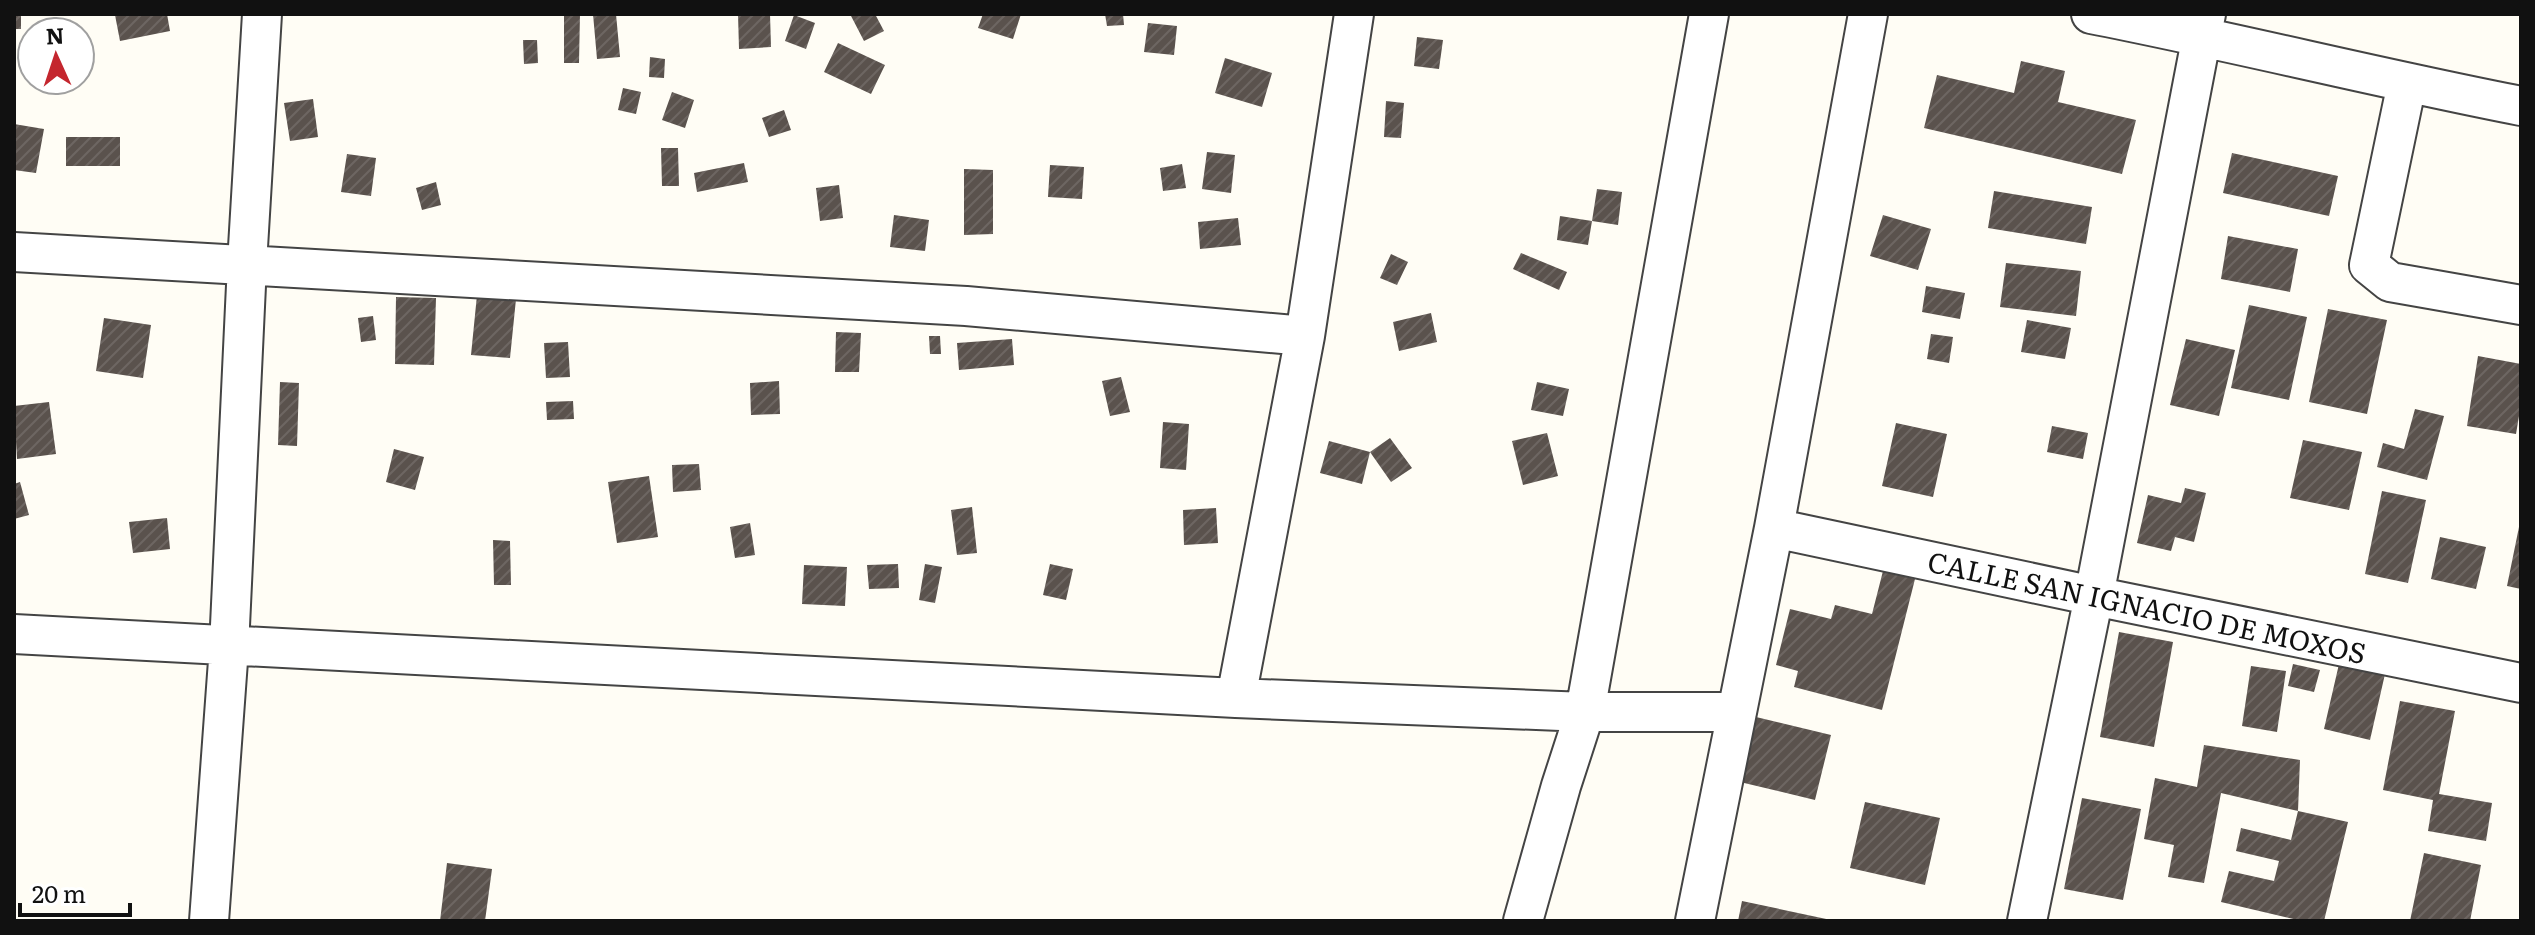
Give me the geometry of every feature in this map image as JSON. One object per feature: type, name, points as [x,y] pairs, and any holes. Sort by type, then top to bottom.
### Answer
[{"type":"street","points":[[209,921],[229,647],[262,14]]},
{"type":"street","points":[[1236,698],[1305,336],[1354,14]]},
{"type":"street","points":[[1523,921],[1585,712],[1668,259],[1709,14]]},
{"type":"street","points":[[1695,921],[1774,528],[1868,14]]},
{"type":"street","points":[[2091,14],[2204,25],[2407,83],[2521,106]]},
{"type":"street","points":[[2027,921],[2094,596],[2204,25]]},
{"type":"street","points":[[2407,83],[2369,265],[2390,282],[2521,305]]},
{"type":"street","points":[[14,252],[966,306],[1305,336]]},
{"type":"street","name":"CALLE SAN IGNACIO DE MOXOS","points":[[1774,528],[2521,683]]},
{"type":"street","points":[[14,634],[1236,698],[1585,712],[1737,712]]},
{"type":"building","points":[[167,14],[170,31],[120,41],[115,15]]},
{"type":"building","points":[[564,14],[580,14],[579,63],[564,63]]},
{"type":"building","points":[[593,14],[616,14],[620,57],[597,59]]},
{"type":"building","points":[[738,14],[770,14],[771,47],[739,49]]},
{"type":"building","points":[[850,14],[875,14],[884,31],[864,41]]},
{"type":"building","points":[[983,14],[1021,14],[1013,39],[978,28]]},
{"type":"building","points":[[1105,14],[1123,14],[1124,25],[1107,26]]},
{"type":"building","points":[[794,15],[815,23],[806,49],[785,41]]},
{"type":"building","points":[[1148,23],[1177,26],[1174,55],[1144,52]]},
{"type":"building","points":[[1417,37],[1443,40],[1439,69],[1414,66]]},
{"type":"building","points":[[523,40],[537,40],[538,63],[524,64]]},
{"type":"building","points":[[838,43],[885,65],[871,94],[824,72]]},
{"type":"building","points":[[650,57],[665,59],[664,78],[649,77]]},
{"type":"building","points":[[1225,58],[1272,73],[1262,107],[1215,93]]},
{"type":"building","points":[[2021,61],[2065,71],[2058,102],[2136,120],[2122,174],[1924,128],[1937,75],[2014,93]]},
{"type":"building","points":[[623,88],[641,92],[636,114],[618,110]]},
{"type":"building","points":[[672,92],[694,100],[685,128],[662,120]]},
{"type":"building","points":[[313,99],[318,137],[290,141],[284,103]]},
{"type":"building","points":[[1386,101],[1404,103],[1401,138],[1384,137]]},
{"type":"building","points":[[784,110],[791,130],[769,137],[762,118]]},
{"type":"building","points":[[14,124],[44,129],[36,173],[14,170]]},
{"type":"building","points":[[66,137],[120,137],[120,166],[66,166]]},
{"type":"building","points":[[661,148],[678,148],[679,186],[662,186]]},
{"type":"building","points":[[1207,152],[1235,155],[1231,193],[1202,189]]},
{"type":"building","points":[[2232,153],[2338,176],[2329,216],[2223,193]]},
{"type":"building","points":[[347,154],[376,158],[371,196],[341,192]]},
{"type":"building","points":[[744,163],[748,182],[697,192],[694,173]]},
{"type":"building","points":[[1182,164],[1186,188],[1163,191],[1160,168]]},
{"type":"building","points":[[1050,165],[1084,167],[1082,199],[1048,197]]},
{"type":"building","points":[[964,169],[993,170],[993,234],[964,235]]},
{"type":"building","points":[[436,182],[441,205],[422,210],[416,188]]},
{"type":"building","points":[[839,185],[843,218],[820,221],[816,188]]},
{"type":"building","points":[[1597,189],[1622,192],[1618,225],[1592,221]]},
{"type":"building","points":[[1994,191],[2092,207],[2086,244],[1988,228]]},
{"type":"building","points":[[894,215],[929,220],[925,251],[890,247]]},
{"type":"building","points":[[1883,215],[1931,229],[1918,270],[1870,256]]},
{"type":"building","points":[[1560,216],[1592,221],[1588,245],[1557,240]]},
{"type":"building","points":[[1238,218],[1241,245],[1200,249],[1198,222]]},
{"type":"building","points":[[2228,236],[2298,249],[2290,292],[2221,279]]},
{"type":"building","points":[[1521,253],[1567,272],[1559,290],[1513,269]]},
{"type":"building","points":[[1391,254],[1408,262],[1397,285],[1380,278]]},
{"type":"building","points":[[2006,263],[2081,271],[2076,316],[2000,307]]},
{"type":"building","points":[[1926,286],[1965,293],[1960,319],[1922,312]]},
{"type":"building","points":[[477,295],[516,299],[510,358],[471,355]]},
{"type":"building","points":[[396,297],[436,298],[434,365],[395,364]]},
{"type":"building","points":[[2249,305],[2307,317],[2289,400],[2231,388]]},
{"type":"building","points":[[2328,309],[2387,320],[2367,414],[2309,402]]},
{"type":"building","points":[[1431,313],[1437,342],[1399,351],[1393,322]]},
{"type":"building","points":[[373,316],[376,340],[361,342],[358,318]]},
{"type":"building","points":[[104,318],[151,325],[143,378],[96,371]]},
{"type":"building","points":[[2027,320],[2071,328],[2065,359],[2021,352]]},
{"type":"building","points":[[836,332],[861,333],[859,372],[835,372]]},
{"type":"building","points":[[1931,334],[1953,337],[1949,363],[1927,359]]},
{"type":"building","points":[[929,336],[940,336],[941,354],[930,354]]},
{"type":"building","points":[[1012,339],[1014,365],[959,370],[957,343]]},
{"type":"building","points":[[2186,339],[2235,350],[2219,416],[2170,405]]},
{"type":"building","points":[[568,342],[570,377],[546,378],[544,343]]},
{"type":"building","points":[[2478,356],[2521,364],[2521,404],[2516,434],[2467,426]]},
{"type":"building","points":[[1121,377],[1130,412],[1110,416],[1102,381]]},
{"type":"building","points":[[779,381],[780,414],[751,415],[750,383]]},
{"type":"building","points":[[280,382],[299,383],[297,446],[278,445]]},
{"type":"building","points":[[1537,382],[1569,389],[1563,416],[1531,410]]},
{"type":"building","points":[[573,401],[574,419],[547,420],[546,402]]},
{"type":"building","points":[[49,402],[56,454],[17,459],[14,406]]},
{"type":"building","points":[[2415,409],[2444,416],[2427,480],[2377,467],[2383,443],[2404,449]]},
{"type":"building","points":[[1163,422],[1189,424],[1186,470],[1160,468]]},
{"type":"building","points":[[1896,423],[1947,434],[1933,497],[1882,486]]},
{"type":"building","points":[[2052,426],[2088,433],[2083,459],[2047,452]]},
{"type":"building","points":[[1547,433],[1558,476],[1523,485],[1512,441]]},
{"type":"building","points":[[1390,438],[1412,468],[1391,482],[1370,452]]},
{"type":"building","points":[[2303,440],[2362,452],[2349,510],[2290,498]]},
{"type":"building","points":[[1329,441],[1370,452],[1362,484],[1320,473]]},
{"type":"building","points":[[394,449],[424,457],[415,490],[386,482]]},
{"type":"building","points":[[699,464],[701,490],[673,492],[672,465]]},
{"type":"building","points":[[649,476],[658,537],[617,543],[608,482]]},
{"type":"building","points":[[20,482],[29,515],[14,519],[14,484]]},
{"type":"building","points":[[2185,488],[2206,493],[2194,542],[2175,537],[2171,551],[2137,543],[2148,495],[2181,503]]},
{"type":"building","points":[[2382,491],[2426,500],[2408,583],[2365,574]]},
{"type":"building","points":[[972,507],[977,553],[957,555],[951,510]]},
{"type":"building","points":[[1216,508],[1218,543],[1184,545],[1183,510]]},
{"type":"building","points":[[167,518],[170,549],[133,553],[129,522]]},
{"type":"building","points":[[2521,522],[2521,589],[2507,586]]},
{"type":"building","points":[[750,523],[755,555],[735,558],[730,527]]},
{"type":"building","points":[[2440,537],[2486,547],[2476,589],[2431,579]]},
{"type":"building","points":[[493,540],[510,541],[511,585],[494,585]]},
{"type":"building","points":[[898,564],[899,588],[869,589],[867,565]]},
{"type":"building","points":[[925,564],[942,567],[935,603],[919,600]]},
{"type":"building","points":[[1050,564],[1073,569],[1066,600],[1043,595]]},
{"type":"building","points":[[804,565],[847,567],[845,606],[802,604]]},
{"type":"building","points":[[1883,571],[1915,579],[1882,710],[1794,687],[1798,671],[1776,665],[1790,609],[1831,619],[1835,605],[1872,614]]},
{"type":"building","points":[[2119,632],[2173,642],[2154,747],[2100,737]]},
{"type":"building","points":[[2293,664],[2320,670],[2314,692],[2288,686]]},
{"type":"building","points":[[2339,664],[2385,674],[2370,740],[2324,729]]},
{"type":"building","points":[[2251,666],[2286,671],[2277,732],[2242,726]]},
{"type":"building","points":[[2400,701],[2455,711],[2439,794],[2492,803],[2486,841],[2428,831],[2433,800],[2383,790]]},
{"type":"building","points":[[1756,717],[1831,735],[1815,800],[1740,782]]},
{"type":"building","points":[[2204,745],[2300,760],[2298,811],[2221,793],[2204,883],[2168,877],[2174,845],[2144,839],[2155,778],[2197,787]]},
{"type":"building","points":[[2082,798],[2141,809],[2123,900],[2064,889]]},
{"type":"building","points":[[1865,802],[1940,818],[1925,885],[1850,868]]},
{"type":"building","points":[[2298,811],[2348,822],[2324,921],[2302,921],[2221,902],[2229,871],[2274,881],[2279,861],[2236,851],[2241,828],[2291,840]]},
{"type":"building","points":[[2424,853],[2481,865],[2470,921],[2410,921]]},
{"type":"building","points":[[447,863],[492,869],[485,921],[440,921]]},
{"type":"building","points":[[1742,901],[1831,920],[1831,921],[1738,921]]}]
